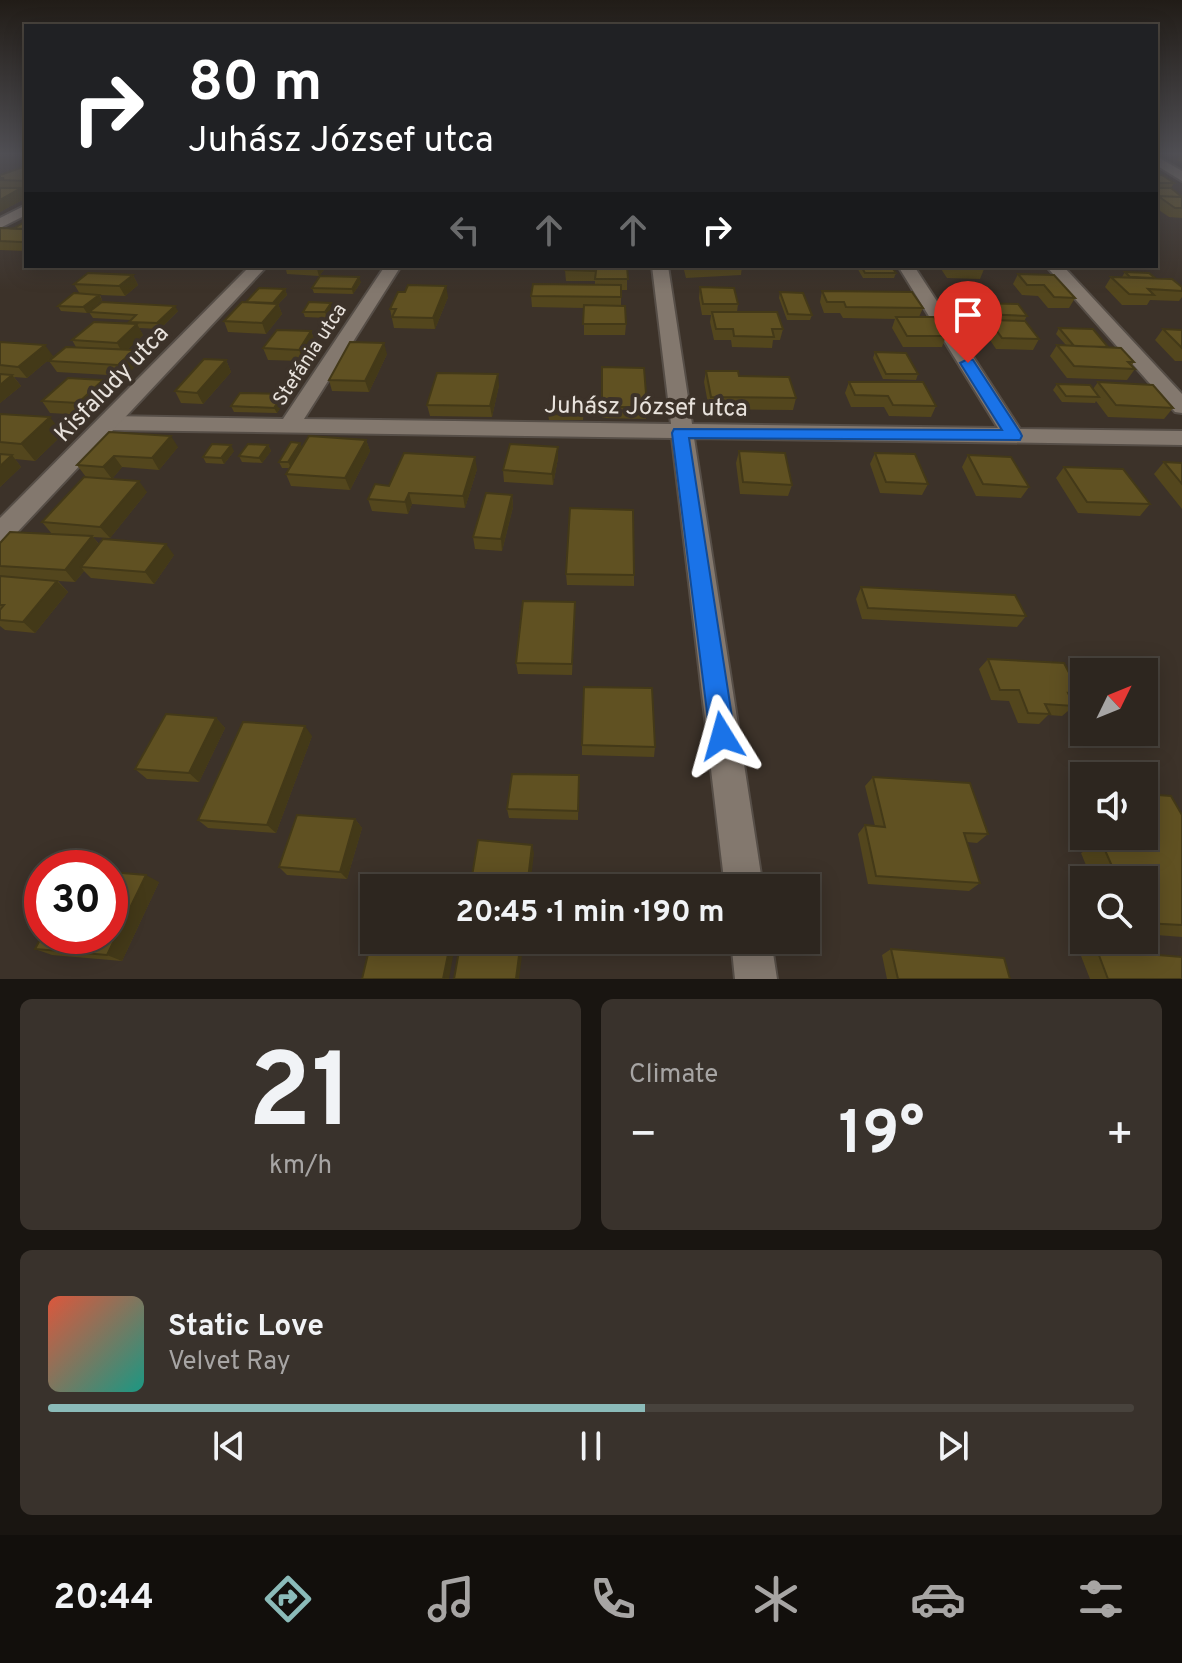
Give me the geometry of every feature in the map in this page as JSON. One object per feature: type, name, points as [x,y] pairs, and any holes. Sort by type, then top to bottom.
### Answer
[{"type":"street","points":[[0,224],[24,210]]},
{"type":"street","name":"Kisfaludy utca","points":[[0,534],[257,268]]},
{"type":"street","name":"Stefánia utca","points":[[289,426],[392,268]]},
{"type":"street","points":[[660,268],[680,433],[742,874]]},
{"type":"street","points":[[907,268],[1014,436]]},
{"type":"street","points":[[1056,268],[1182,407]]},
{"type":"street","name":"Juhász József utca","points":[[109,423],[1182,438]]},
{"type":"street","points":[[753,954],[756,979]]},
{"type":"building","points":[[1162,199],[1182,199],[1182,208],[1175,208]]},
{"type":"building","points":[[0,228],[24,229],[22,242],[0,241]]},
{"type":"building","points":[[627,268],[628,279],[595,279],[596,271],[565,270]]},
{"type":"building","points":[[862,268],[892,268],[896,273],[865,273]]},
{"type":"building","points":[[1125,272],[1149,273],[1155,278],[1130,277]]},
{"type":"building","points":[[88,273],[133,275],[119,286],[74,284]]},
{"type":"building","points":[[1018,274],[1054,275],[1075,298],[1054,297],[1044,285],[1027,285]]},
{"type":"building","points":[[320,276],[359,277],[352,289],[312,288]]},
{"type":"building","points":[[1111,277],[1172,279],[1182,287],[1182,291],[1148,289],[1154,295],[1129,294]]},
{"type":"building","points":[[533,284],[621,285],[621,297],[531,296]]},
{"type":"building","points":[[408,285],[446,286],[433,318],[392,317],[396,309],[390,309],[398,292],[405,292]]},
{"type":"building","points":[[700,287],[734,288],[738,304],[703,304]]},
{"type":"building","points":[[259,288],[285,289],[273,303],[246,302]]},
{"type":"building","points":[[822,291],[912,292],[923,308],[846,307],[844,302],[827,302]]},
{"type":"building","points":[[780,292],[803,293],[812,315],[788,314]]},
{"type":"building","points":[[74,293],[99,295],[83,307],[58,306]]},
{"type":"building","points":[[102,302],[175,306],[157,323],[129,322],[136,315],[89,312]]},
{"type":"building","points":[[242,302],[278,304],[262,323],[224,321]]},
{"type":"building","points":[[309,302],[331,303],[325,312],[303,312]]},
{"type":"building","points":[[974,303],[1018,304],[1027,316],[982,314]]},
{"type":"building","points":[[584,305],[625,306],[626,324],[583,324]]},
{"type":"building","points":[[712,312],[777,312],[783,329],[772,329],[774,337],[734,336],[733,329],[716,329]]},
{"type":"building","points":[[896,317],[934,317],[946,336],[907,336]]},
{"type":"building","points":[[989,320],[1025,321],[1039,339],[1002,338]]},
{"type":"building","points":[[94,322],[137,324],[117,343],[72,340]]},
{"type":"building","points":[[1059,328],[1093,329],[1108,347],[1074,346]]},
{"type":"building","points":[[1163,329],[1182,330],[1182,348]]},
{"type":"building","points":[[277,330],[311,331],[299,350],[263,348]]},
{"type":"building","points":[[0,342],[45,345],[18,367],[0,365]]},
{"type":"building","points":[[350,342],[384,343],[365,381],[329,380]]},
{"type":"building","points":[[1057,345],[1121,348],[1134,362],[1128,362],[1135,369],[1074,366]]},
{"type":"building","points":[[66,347],[134,350],[118,365],[49,361]]},
{"type":"building","points":[[875,352],[906,353],[918,374],[886,374]]},
{"type":"building","points":[[204,359],[226,360],[197,393],[175,391]]},
{"type":"building","points":[[602,367],[644,368],[647,407],[602,407]]},
{"type":"building","points":[[706,371],[738,371],[739,376],[789,377],[796,398],[711,397]]},
{"type":"building","points":[[437,373],[498,374],[490,406],[427,405]]},
{"type":"building","points":[[0,374],[12,375],[0,385]]},
{"type":"building","points":[[68,378],[103,380],[78,403],[42,401]]},
{"type":"building","points":[[849,382],[923,382],[936,406],[893,405],[888,396],[855,395]]},
{"type":"building","points":[[1098,382],[1153,385],[1173,408],[1116,405]]},
{"type":"building","points":[[1057,384],[1090,385],[1099,397],[1066,396]]},
{"type":"building","points":[[240,393],[283,394],[274,408],[231,406]]},
{"type":"building","points":[[550,403],[584,403],[583,415],[548,414]]},
{"type":"building","points":[[0,414],[50,417],[21,444],[0,442]]},
{"type":"building","points":[[109,432],[171,436],[152,458],[114,456],[103,467],[77,465]]},
{"type":"building","points":[[309,436],[366,440],[345,478],[286,474]]},
{"type":"building","points":[[291,442],[300,443],[288,462],[279,462]]},
{"type":"building","points":[[212,444],[231,445],[221,458],[203,457]]},
{"type":"building","points":[[248,444],[268,445],[259,458],[239,456]]},
{"type":"building","points":[[510,444],[558,447],[552,474],[503,470]]},
{"type":"building","points":[[739,451],[785,453],[792,485],[743,482]]},
{"type":"building","points":[[404,453],[475,457],[463,496],[409,493],[405,502],[368,499],[375,484],[389,486]]},
{"type":"building","points":[[875,453],[915,454],[928,484],[886,482]]},
{"type":"building","points":[[0,454],[12,455],[0,466]]},
{"type":"building","points":[[968,455],[1011,457],[1029,487],[983,484]]},
{"type":"building","points":[[1164,462],[1182,463],[1182,484]]},
{"type":"building","points":[[1064,467],[1123,469],[1150,504],[1087,502]]},
{"type":"building","points":[[84,477],[139,481],[100,527],[42,522]]},
{"type":"building","points":[[486,493],[512,495],[501,539],[473,537]]},
{"type":"building","points":[[570,508],[633,510],[634,575],[566,574]]},
{"type":"building","points":[[10,532],[92,536],[65,570],[0,566],[0,543]]},
{"type":"building","points":[[103,539],[166,544],[145,572],[81,567]]},
{"type":"building","points":[[0,576],[57,581],[23,622],[0,620],[0,610],[4,605],[0,605]]},
{"type":"building","points":[[861,587],[1015,595],[1026,616],[868,608]]},
{"type":"building","points":[[523,601],[575,602],[572,664],[516,663]]},
{"type":"building","points":[[988,659],[1064,663],[1070,675],[1070,706],[1045,704],[1050,714],[1028,713],[1019,690],[1000,690]]},
{"type":"building","points":[[584,687],[652,688],[655,747],[582,745]]},
{"type":"building","points":[[166,714],[216,718],[189,773],[135,769]]},
{"type":"building","points":[[243,722],[305,726],[267,825],[198,820]]},
{"type":"building","points":[[512,774],[579,775],[578,811],[507,809]]},
{"type":"building","points":[[873,777],[970,783],[988,834],[964,833],[980,883],[876,876],[865,825],[885,827]]},
{"type":"building","points":[[1158,795],[1171,796],[1182,815],[1182,925],[1158,924],[1158,866],[1112,866],[1105,850],[1158,850]]},
{"type":"building","points":[[297,815],[355,819],[340,872],[279,867]]},
{"type":"building","points":[[478,840],[532,845],[529,874],[472,874]]},
{"type":"building","points":[[128,874],[146,875],[128,912]]},
{"type":"building","points":[[891,949],[1004,958],[1010,979],[898,979]]},
{"type":"building","points":[[368,954],[448,954],[443,979],[362,979]]},
{"type":"building","points":[[458,954],[519,954],[516,979],[454,979]]},
{"type":"building","points":[[1099,954],[1182,957],[1182,979],[1108,979]]},
{"type":"route","points":[[722,736],[680,433],[1014,436],[968,363]]}]
